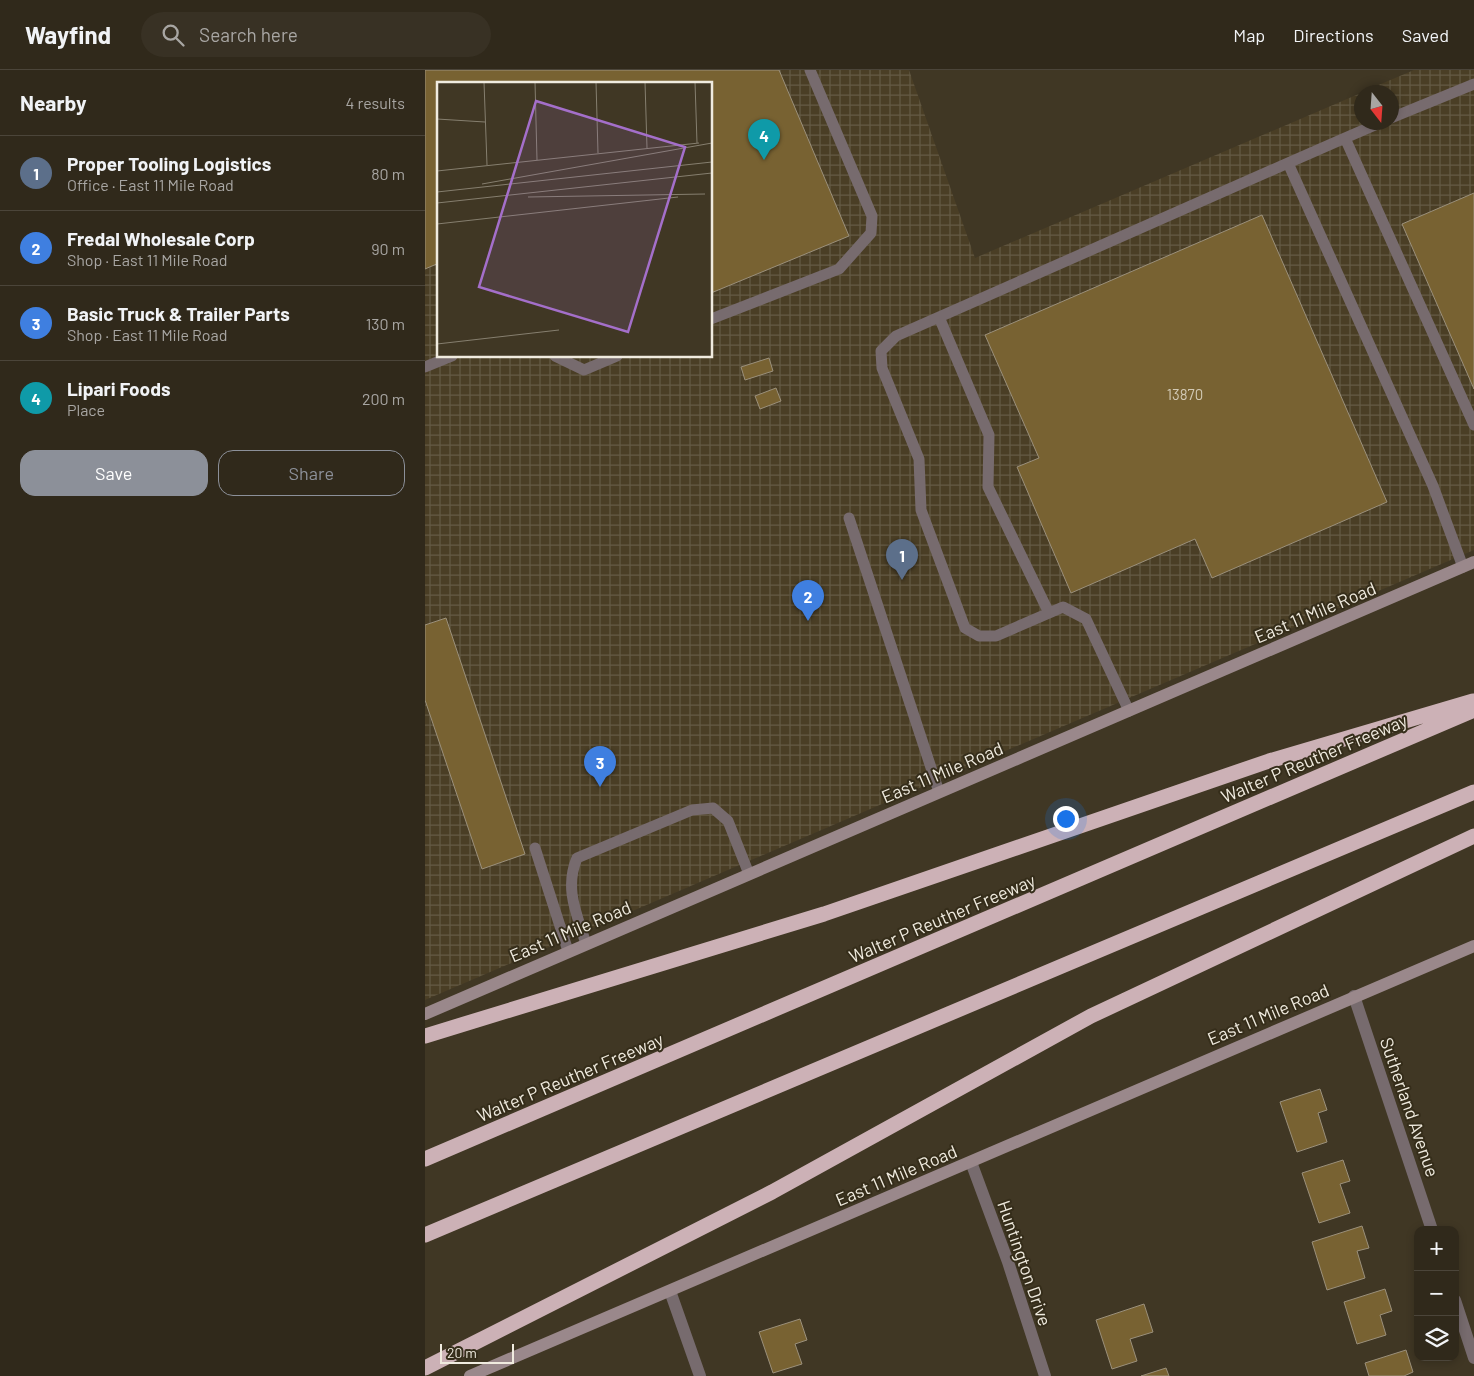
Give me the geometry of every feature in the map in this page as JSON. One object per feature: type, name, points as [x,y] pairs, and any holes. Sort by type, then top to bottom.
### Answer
[{"type":"highway","points":[[425,1036],[824,914],[1269,761],[1474,701]]},
{"type":"highway","name":"Walter P Reuther Freeway","points":[[425,1160],[1474,710]]},
{"type":"highway","points":[[425,1235],[1474,792]]},
{"type":"highway","points":[[425,1368],[772,1192],[1091,1016],[1474,836]]},
{"type":"main road","name":"East 11 Mile Road","points":[[425,1014],[1469,564]]},
{"type":"main road","name":"East 11 Mile Road","points":[[470,1376],[1474,946]]},
{"type":"street","name":"Sutherland Avenue","points":[[1354,996],[1432,1226]]},
{"type":"street","name":"Huntington Drive","points":[[971,1162],[1009,1262],[1045,1376]]},
{"type":"street","points":[[670,1291],[700,1376]]},
{"type":"street","points":[[1459,1312],[1474,1358]]},
{"type":"lane","points":[[713,318],[839,269],[871,233],[872,216],[810,70]]},
{"type":"lane","points":[[1399,115],[1474,84]]},
{"type":"lane","points":[[1129,711],[1086,619],[1063,607],[996,636],[979,636],[965,628],[921,510],[919,458],[882,368],[881,351],[896,336],[1364,130]]},
{"type":"lane","points":[[1345,138],[1474,425]]},
{"type":"lane","points":[[1288,163],[1469,564]]},
{"type":"lane","points":[[939,317],[989,435],[988,488],[1049,613]]},
{"type":"lane","points":[[425,367],[446,358]]},
{"type":"lane","points":[[559,358],[584,370],[612,358]]},
{"type":"lane","points":[[849,518],[939,792]]},
{"type":"lane","points":[[586,944],[570,890],[571,871],[577,858],[692,810],[713,808],[728,821],[749,874]]},
{"type":"lane","points":[[535,848],[568,951]]},
{"type":"shaded area","points":[[425,70],[909,70],[975,258],[1354,96],[1354,130],[1399,130],[1399,85],[1379,85],[1414,70],[1474,70],[1474,550],[425,1000]]},
{"type":"building","points":[[425,70],[779,70],[849,236],[713,292],[713,82],[437,82],[437,264],[425,269]]},
{"type":"building","points":[[1474,193],[1474,389],[1402,224]]},
{"type":"building","points":[[1262,215],[1387,502],[1212,578],[1195,539],[1071,593],[1017,467],[1039,458],[985,335]]},
{"type":"building","points":[[769,358],[773,371],[745,380],[741,367]]},
{"type":"building","points":[[776,388],[781,401],[760,409],[755,396]]},
{"type":"building","points":[[446,618],[525,854],[482,869],[425,700],[425,625]]},
{"type":"building","points":[[1320,1089],[1327,1110],[1318,1113],[1327,1142],[1297,1152],[1280,1102]]},
{"type":"building","points":[[1343,1160],[1350,1181],[1340,1184],[1350,1213],[1319,1223],[1302,1173]]},
{"type":"building","points":[[1362,1226],[1369,1248],[1357,1251],[1365,1278],[1327,1290],[1312,1242]]},
{"type":"building","points":[[1385,1289],[1392,1311],[1380,1315],[1386,1335],[1357,1344],[1344,1302]]},
{"type":"building","points":[[1144,1304],[1153,1332],[1130,1339],[1137,1361],[1112,1369],[1096,1320]]},
{"type":"building","points":[[800,1319],[807,1340],[795,1344],[802,1364],[773,1373],[759,1332]]},
{"type":"building","points":[[1406,1350],[1413,1372],[1404,1376],[1369,1376],[1365,1363]]},
{"type":"building","points":[[1166,1368],[1169,1376],[1141,1376]]},
{"type":"place","name":"Lipari Foods","points":[[764,160]]},
{"type":"place","name":"Proper Tooling Logistics","points":[[902,580]]},
{"type":"place","name":"Fredal Wholesale Corp","points":[[808,621]]},
{"type":"place","name":"Basic Truck & Trailer Parts","points":[[600,787]]}]
